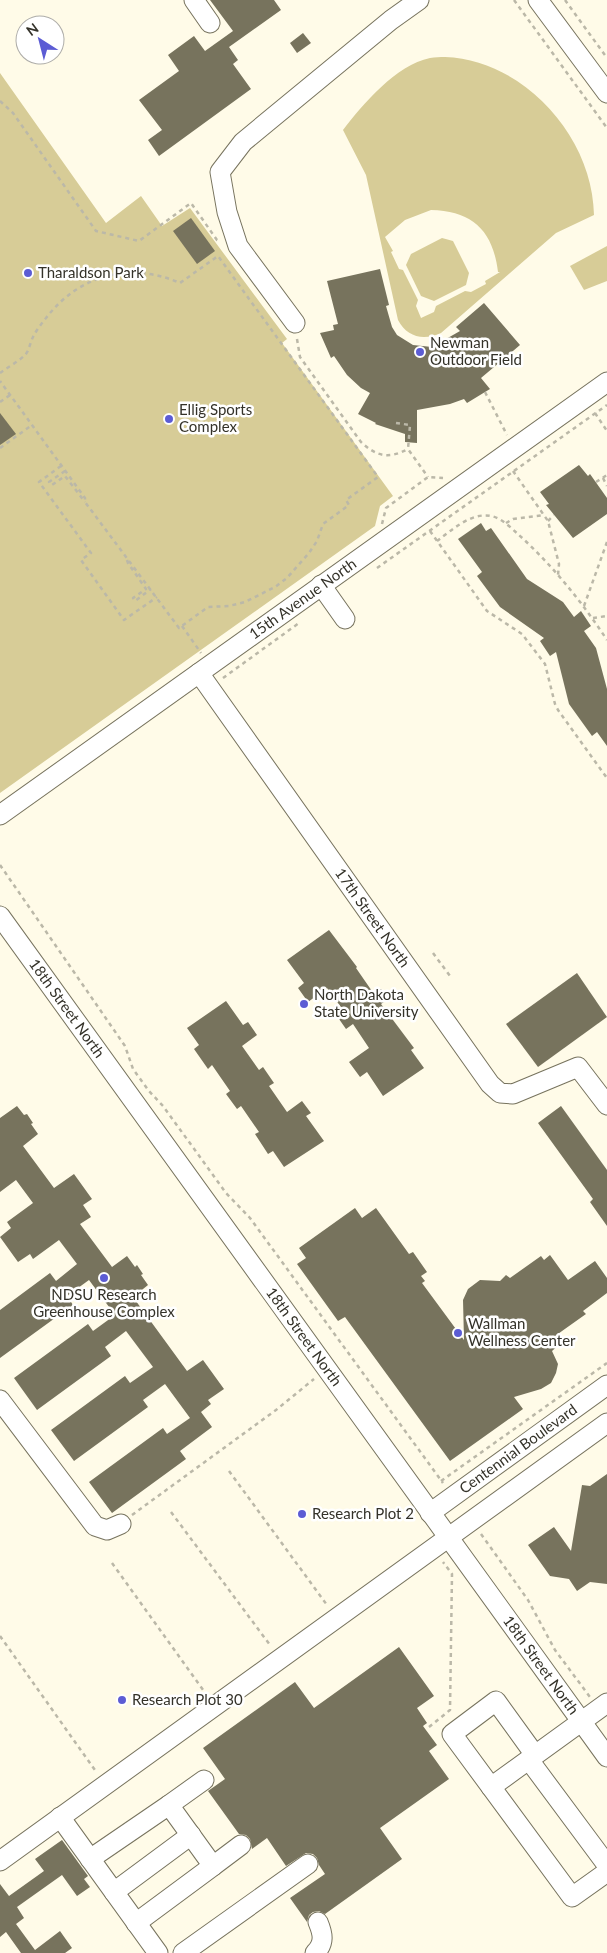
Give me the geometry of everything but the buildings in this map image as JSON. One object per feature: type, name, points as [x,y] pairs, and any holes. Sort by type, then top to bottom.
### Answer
[{"type":"street","points":[[194,0],[210,23]]},
{"type":"street","points":[[295,323],[238,246],[227,212],[220,172],[243,142],[418,0]]},
{"type":"street","points":[[538,0],[607,93]]},
{"type":"street","name":"15th Avenue North","points":[[0,815],[204,672],[321,585],[607,382]]},
{"type":"street","points":[[321,585],[345,619]]},
{"type":"street","name":"17th Street North","points":[[204,672],[490,1084],[500,1093],[513,1094],[578,1067],[607,1105]]},
{"type":"street","name":"18th Street North","points":[[0,916],[430,1513],[441,1543],[607,1757]]},
{"type":"street","name":"Centennial Boulevard","points":[[430,1513],[607,1385]]},
{"type":"street","points":[[0,1400],[95,1526],[107,1530],[121,1524]]},
{"type":"street","name":"Centennial Boulevard","points":[[0,1861],[607,1423]]},
{"type":"street","points":[[607,1865],[532,1757],[496,1701],[452,1734],[572,1897],[607,1872]]},
{"type":"street","points":[[491,1787],[603,1706]]},
{"type":"street","points":[[90,1859],[204,1780]]},
{"type":"street","points":[[169,1804],[213,1866]]},
{"type":"street","points":[[60,1817],[158,1953]]},
{"type":"street","points":[[114,1892],[191,1835]]},
{"type":"street","points":[[136,1923],[241,1846]]},
{"type":"street","points":[[183,1953],[308,1864]]},
{"type":"street","points":[[315,1953],[323,1942],[323,1933],[318,1922]]},
{"type":"path","points":[[514,0],[607,128]]},
{"type":"path","points":[[565,0],[607,58]]},
{"type":"path","points":[[0,101],[13,113],[96,231],[139,241],[191,203],[218,240],[238,246]]},
{"type":"path","points":[[0,107],[4,104]]},
{"type":"path","points":[[0,373],[27,354],[34,336],[53,310],[70,294],[89,283],[117,273],[138,272],[153,273],[180,283],[218,256],[378,477],[346,500],[349,505],[323,524],[317,541],[287,578],[245,602],[229,606],[208,607],[179,628],[132,562],[127,560]]},
{"type":"path","points":[[295,323],[300,357],[361,442],[370,451],[387,456],[399,454],[408,449]]},
{"type":"path","points":[[0,381],[85,498],[85,502]]},
{"type":"path","points":[[485,392],[509,438]]},
{"type":"path","points":[[0,402],[10,395]]},
{"type":"path","points":[[370,573],[607,405]]},
{"type":"path","points":[[595,412],[607,431]]},
{"type":"path","points":[[396,423],[410,425],[408,449],[428,477]]},
{"type":"path","points":[[0,448],[32,425]]},
{"type":"path","points":[[61,466],[40,482],[91,552],[81,560],[124,620],[157,597]]},
{"type":"path","points":[[65,471],[49,482],[52,485],[65,476],[85,502],[146,589],[133,598],[135,600],[151,589]]},
{"type":"path","points":[[513,471],[548,521],[559,564],[558,575]]},
{"type":"path","points":[[596,482],[607,475]]},
{"type":"path","points":[[603,478],[607,486]]},
{"type":"path","points":[[548,521],[554,515]]},
{"type":"path","points":[[437,541],[461,523],[474,517],[491,516],[506,523],[538,553],[568,586],[593,618],[607,640]]},
{"type":"path","points":[[506,523],[513,519],[544,516]]},
{"type":"path","points":[[430,531],[487,610],[522,634],[545,664],[555,704],[607,778]]},
{"type":"path","points":[[584,606],[607,542]]},
{"type":"path","points":[[593,618],[607,616]]},
{"type":"path","points":[[182,626],[204,672],[301,622]]},
{"type":"path","points":[[0,865],[125,1046],[133,1069],[138,1076],[163,1106],[226,1193],[250,1218],[441,1481],[454,1496]]},
{"type":"path","points":[[433,952],[450,976]]},
{"type":"path","points":[[441,1481],[607,1363]]},
{"type":"path","points":[[121,1524],[276,1410],[326,1368]]},
{"type":"path","points":[[229,1471],[337,1618]]},
{"type":"path","points":[[171,1512],[280,1659]]},
{"type":"path","points":[[472,1520],[517,1583],[542,1624],[554,1650],[603,1706]]},
{"type":"path","points":[[429,1727],[450,1710],[452,1574],[441,1543]]},
{"type":"path","points":[[112,1563],[214,1706]]},
{"type":"path","points":[[0,1636],[106,1784]]},
{"type":"shaded area","points":[[443,57],[474,61],[501,72],[527,88],[549,108],[567,132],[581,158],[591,186],[594,215],[556,233],[441,333],[422,337],[411,334],[398,320],[366,175],[343,130],[370,98],[393,77],[417,62]],"holes":[[[431,210],[446,211],[469,219],[486,235],[491,245],[498,272],[500,272],[485,281],[486,284],[471,292],[465,291],[436,306],[434,312],[421,318],[416,306],[418,300],[403,270],[399,269],[391,252],[393,251],[385,237],[405,220]]]},
{"type":"shaded area","name":"Ellig Sports Complex","points":[[0,73],[106,223],[141,196],[162,226],[190,208],[287,339],[282,343],[393,496],[380,506],[375,526],[0,793]]},
{"type":"shaded area","points":[[442,238],[453,241],[469,273],[466,285],[434,301],[421,296],[406,265],[411,254]]},
{"type":"shaded area","points":[[607,246],[607,281],[584,290],[570,266]]},
{"type":"place","name":"Tharaldson Park","points":[[28,273]]},
{"type":"place","name":"Newman Outdoor Field","points":[[420,352]]},
{"type":"place","name":"Ellig Sports Complex","points":[[169,419]]},
{"type":"place","name":"North Dakota State University","points":[[304,1004]]},
{"type":"place","name":"NDSU Research Greenhouse Complex","points":[[104,1278]]},
{"type":"place","name":"Wallman Wellness Center","points":[[458,1333]]},
{"type":"place","name":"Research Plot 2","points":[[302,1514]]},
{"type":"place","name":"Research Plot 30","points":[[122,1700]]}]
